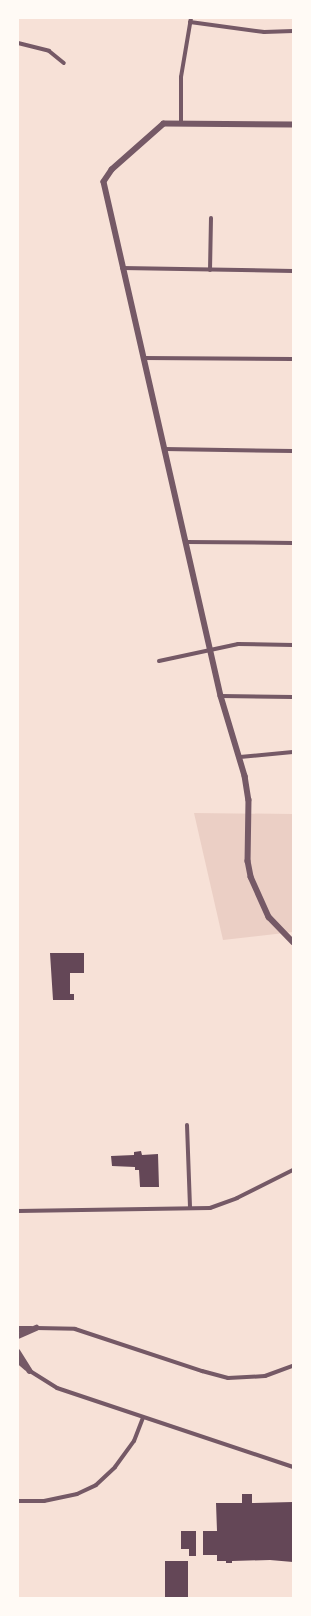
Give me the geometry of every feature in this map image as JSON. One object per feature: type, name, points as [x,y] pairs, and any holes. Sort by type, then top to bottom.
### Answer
[{"type":"street","points":[[181,123],[181,77],[190,20],[264,32],[293,31]]},
{"type":"street","points":[[18,43],[48,51],[64,63]]},
{"type":"street","points":[[293,125],[164,124],[155,130],[107,176],[104,189],[221,696],[240,757],[249,800],[248,861],[251,877],[268,917],[293,942]]},
{"type":"street","points":[[210,270],[211,218]]},
{"type":"street","points":[[122,268],[293,271]]},
{"type":"street","points":[[143,358],[293,359]]},
{"type":"street","points":[[164,449],[293,451]]},
{"type":"street","points":[[186,542],[293,543]]},
{"type":"street","points":[[159,661],[238,644],[293,645]]},
{"type":"street","points":[[221,696],[293,697]]},
{"type":"street","points":[[240,757],[293,752]]},
{"type":"street","points":[[187,1125],[190,1208]]},
{"type":"street","points":[[18,1211],[190,1208],[222,1205],[293,1170]]},
{"type":"street","points":[[18,1336],[36,1328]]},
{"type":"street","points":[[18,1329],[74,1329],[202,1372],[228,1378],[265,1376],[293,1366]]},
{"type":"street","points":[[18,1352],[30,1371]]},
{"type":"street","points":[[18,1361],[30,1371],[57,1388],[293,1467]]},
{"type":"street","points":[[18,1501],[44,1500],[77,1494],[96,1485],[115,1467],[134,1441],[143,1418]]},
{"type":"shaded area","points":[[194,813],[293,814],[293,932],[223,940]]},
{"type":"building","points":[[50,953],[84,953],[84,973],[70,973],[70,994],[74,994],[74,1000],[53,1000]]},
{"type":"building","points":[[141,1151],[142,1155],[158,1154],[159,1187],[140,1187],[139,1170],[135,1170],[135,1167],[112,1166],[111,1156],[134,1155],[134,1152]]},
{"type":"building","points":[[242,1494],[252,1494],[252,1503],[293,1502],[293,1562],[270,1560],[232,1561],[232,1563],[226,1563],[226,1561],[217,1561],[217,1555],[203,1555],[203,1531],[217,1531],[216,1503],[242,1503]]},
{"type":"building","points":[[181,1531],[196,1531],[196,1556],[189,1556],[189,1549],[181,1549]]},
{"type":"building","points":[[165,1561],[188,1561],[188,1598],[165,1598]]}]
